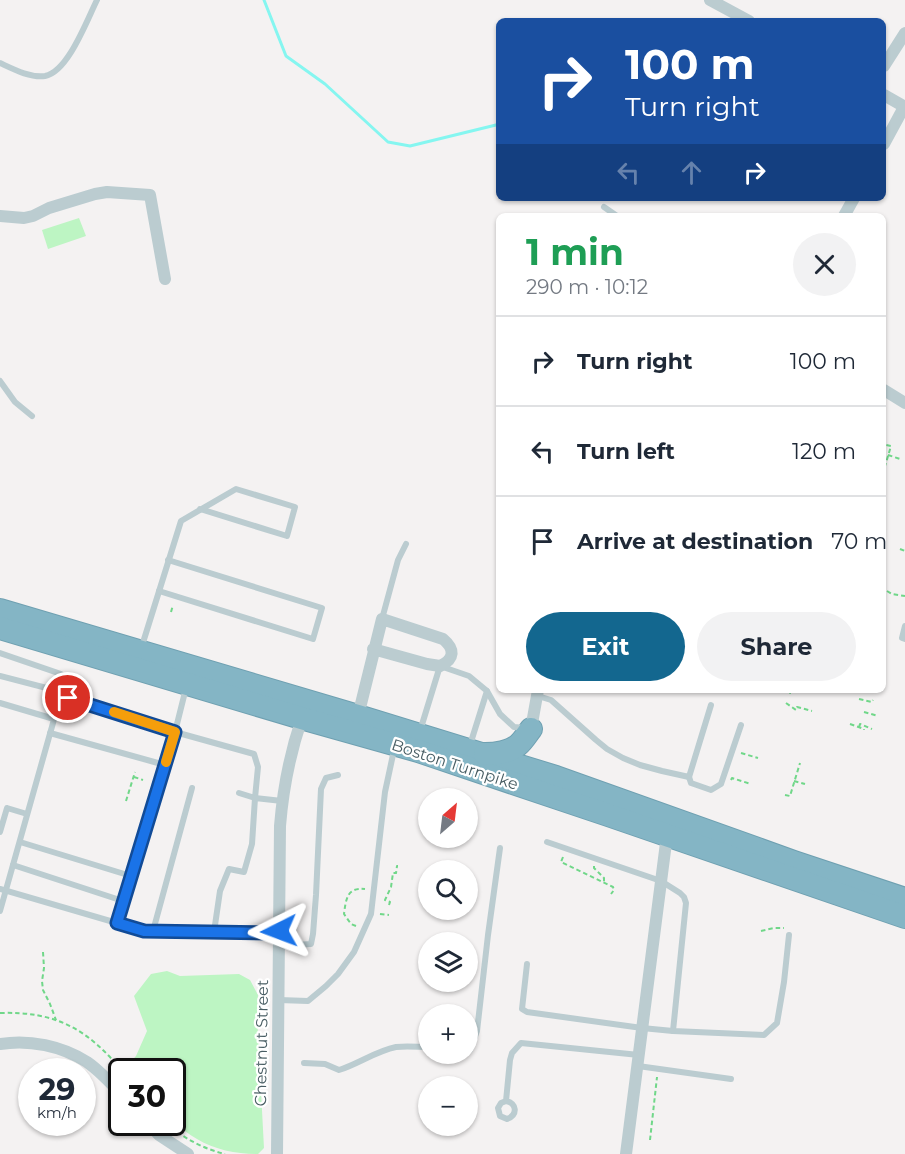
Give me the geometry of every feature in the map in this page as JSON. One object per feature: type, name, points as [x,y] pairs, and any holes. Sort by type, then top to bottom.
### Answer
[{"type":"highway","name":"Boston Turnpike","points":[[0,610],[556,777],[905,899]]},
{"type":"highway","name":"Boston Turnpike","points":[[0,628],[395,744],[905,917]]},
{"type":"highway","points":[[476,752],[494,754],[510,750],[518,745],[531,729]]},
{"type":"highway","points":[[531,729],[537,758],[556,777]]},
{"type":"street","points":[[710,0],[743,18]]},
{"type":"street","points":[[886,63],[905,33]]},
{"type":"street","points":[[886,96],[904,107],[886,140]]},
{"type":"street","points":[[0,216],[24,218],[33,216],[49,208],[107,192],[150,195],[165,279]]},
{"type":"street","points":[[886,391],[905,403]]},
{"type":"street","points":[[358,716],[373,649],[382,618],[444,639],[452,648],[451,655],[440,666],[373,649]]},
{"type":"street","points":[[531,729],[537,693]]},
{"type":"street","name":"Chestnut Street","points":[[277,1154],[280,826],[282,801],[292,748],[302,718]]},
{"type":"street","points":[[626,1154],[667,835]]},
{"type":"street","points":[[0,1044],[28,1042],[69,1053],[88,1063],[108,1080]]},
{"type":"street","points":[[161,1136],[188,1154]]},
{"type":"lane","points":[[0,63],[32,76],[45,76],[56,72],[72,51],[98,0]]},
{"type":"lane","points":[[603,207],[612,213]]},
{"type":"lane","points":[[0,381],[15,402],[32,416]]},
{"type":"lane","points":[[140,652],[181,521],[236,489],[295,507],[287,536],[200,510]]},
{"type":"lane","points":[[382,618],[398,560],[406,544]]},
{"type":"lane","points":[[159,591],[313,639],[322,608],[168,560]]},
{"type":"lane","points":[[903,638],[905,626]]},
{"type":"lane","points":[[0,653],[61,674],[64,684],[20,842],[3,890],[0,911]]},
{"type":"lane","points":[[419,735],[440,666],[469,676],[487,692],[500,714],[514,727],[531,729]]},
{"type":"lane","points":[[0,676],[62,692],[68,698],[254,754],[258,767],[252,844],[244,872],[229,869],[220,891],[214,932]]},
{"type":"lane","points":[[117,923],[188,683]]},
{"type":"lane","points":[[476,752],[487,692]]},
{"type":"lane","points":[[537,693],[551,699],[602,744],[623,758],[640,765],[689,777]]},
{"type":"lane","points":[[0,703],[54,719]]},
{"type":"lane","points":[[711,705],[689,777],[691,783],[711,790],[721,784],[741,725]]},
{"type":"lane","points":[[51,733],[165,765]]},
{"type":"lane","points":[[278,1000],[308,1002],[338,974],[354,952],[370,914],[385,792],[395,744]]},
{"type":"lane","points":[[3,890],[144,931],[214,932],[311,944],[316,895],[321,789],[326,778],[338,775]]},
{"type":"lane","points":[[153,931],[192,788]]},
{"type":"lane","points":[[239,793],[255,798],[282,801]]},
{"type":"lane","points":[[0,832],[7,808],[27,814]]},
{"type":"lane","points":[[20,842],[131,876]]},
{"type":"lane","points":[[547,842],[661,881],[684,897],[686,903],[673,1031]]},
{"type":"lane","points":[[478,1022],[500,848]]},
{"type":"lane","points":[[13,865],[123,901]]},
{"type":"lane","points":[[527,964],[522,1009],[527,1012],[642,1028],[764,1035],[777,1023],[789,935]]},
{"type":"lane","points":[[506,1101],[510,1060],[512,1053],[521,1043],[638,1060],[658,1069],[731,1079]]},
{"type":"lane","points":[[304,1063],[325,1064],[339,1070],[396,1047],[418,1047]]},
{"type":"path","points":[[886,445],[891,446],[886,462]]},
{"type":"path","points":[[888,455],[900,459]]},
{"type":"path","points":[[900,549],[905,551]]},
{"type":"path","points":[[887,591],[905,596]]},
{"type":"path","points":[[859,699],[872,702],[873,700]]},
{"type":"path","points":[[786,703],[796,710],[797,707],[812,711]]},
{"type":"path","points":[[864,712],[878,716]]},
{"type":"path","points":[[850,724],[864,730]]},
{"type":"path","points":[[859,727],[860,724],[872,729]]},
{"type":"path","points":[[733,747],[741,750],[741,753],[758,758]]},
{"type":"path","points":[[786,795],[790,796],[800,763]]},
{"type":"path","points":[[793,770],[798,771]]},
{"type":"path","points":[[126,801],[135,771]]},
{"type":"path","points":[[134,777],[143,780]]},
{"type":"path","points":[[723,778],[731,780],[732,778],[751,784]]},
{"type":"path","points":[[794,781],[805,784]]},
{"type":"path","points":[[565,848],[561,862],[613,886],[614,890],[611,894]]},
{"type":"path","points":[[596,859],[594,868],[604,878],[604,882]]},
{"type":"path","points":[[389,904],[390,902],[385,900],[391,887],[393,873],[396,873],[398,866]]},
{"type":"path","points":[[365,927],[354,925],[346,919],[344,914],[346,899],[357,888],[373,890]]},
{"type":"path","points":[[761,931],[786,928],[789,935]]},
{"type":"path","points":[[43,952],[43,990],[56,1020]]},
{"type":"path","points":[[0,1013],[20,1013],[56,1020],[91,1039],[110,1058]]},
{"type":"path","points":[[650,1140],[658,1069]]},
{"type":"path","points":[[185,1136],[225,1154]]},
{"type":"green space","points":[[79,218],[86,236],[48,249],[42,230]]},
{"type":"green space","points":[[167,971],[180,976],[239,974],[250,980],[258,995],[264,1148],[258,1154],[219,1149],[204,1143],[186,1131],[186,1058],[134,1058],[147,1031],[134,996],[151,974]]},
{"type":"waterway","points":[[264,0],[286,56],[325,84],[388,142],[410,146],[496,125]]},
{"type":"slow traffic","points":[[114,712],[175,732],[166,762]]},
{"type":"route","points":[[68,698],[175,732],[117,923],[144,931],[279,933],[279,931]]}]
